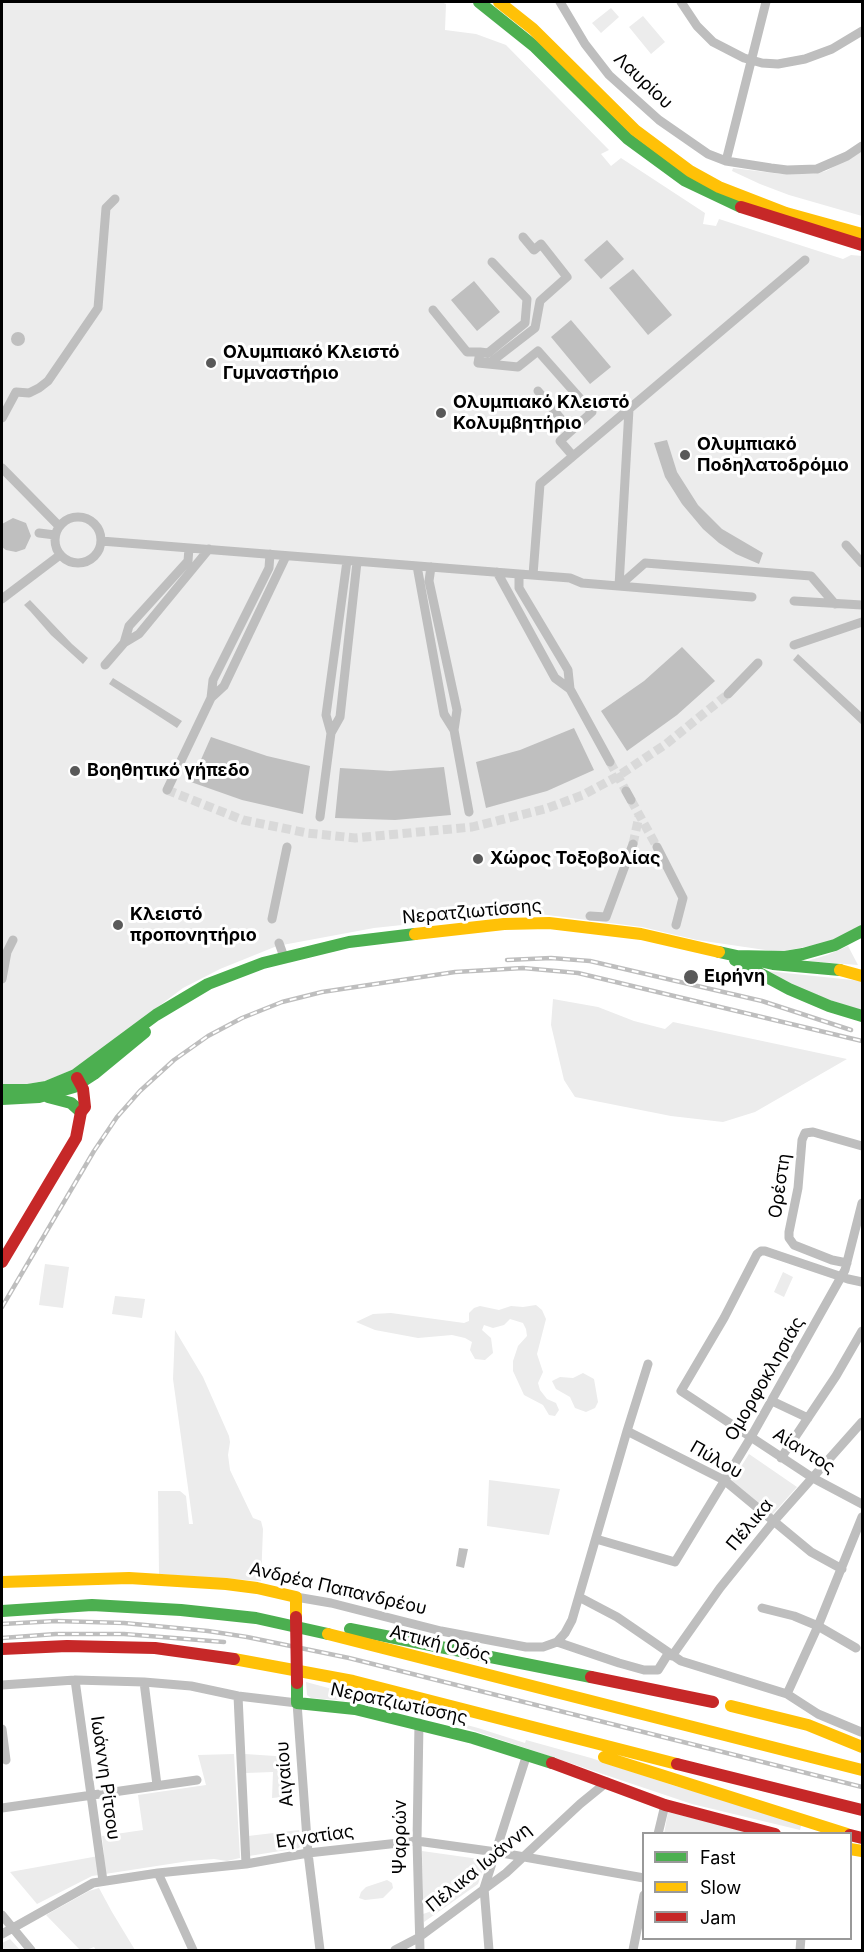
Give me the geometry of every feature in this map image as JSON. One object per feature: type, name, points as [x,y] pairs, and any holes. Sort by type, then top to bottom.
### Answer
[{"type":"main road","points":[[479,2],[534,46],[628,139],[684,180],[753,212],[862,245]]},
{"type":"main road","points":[[499,2],[532,29],[635,130],[690,171],[719,187],[786,213],[862,234]]},
{"type":"main road","name":"Νερατζιωτίσσης","points":[[2,1099],[39,1097],[77,1082],[156,1015],[208,984],[284,957],[349,942],[563,919],[788,966],[840,970]]},
{"type":"main road","points":[[730,954],[785,957],[803,954],[835,945],[862,931]]},
{"type":"main road","name":"Νερατζιωτίσσης","points":[[730,954],[742,965],[789,989],[829,1006],[862,1016]]},
{"type":"main road","points":[[840,970],[862,970]]},
{"type":"main road","points":[[840,970],[862,976]]},
{"type":"main road","points":[[2,1090],[28,1090],[77,1082]]},
{"type":"main road","points":[[71,1103],[77,1082]]},
{"type":"main road","points":[[2,1262],[78,1131],[85,1101],[77,1082]]},
{"type":"main road","points":[[39,1097],[57,1098],[71,1103],[81,1112]]},
{"type":"main road","name":"Ανδρέα Παπανδρέου","points":[[2,1582],[76,1578],[166,1579],[257,1588],[296,1596]]},
{"type":"main road","points":[[296,1596],[297,1702]]},
{"type":"main road","name":"Αττική Οδός","points":[[2,1611],[92,1605],[181,1610],[296,1622],[862,1770]]},
{"type":"main road","points":[[296,1622],[337,1626],[713,1702]]},
{"type":"main road","points":[[2,1649],[67,1646],[155,1648],[250,1661],[353,1681],[526,1727],[862,1810]]},
{"type":"main road","name":"Νερατζιωτίσσης","points":[[297,1702],[355,1709],[419,1723],[527,1754],[665,1805],[771,1832]]},
{"type":"main road","points":[[731,1706],[807,1725],[862,1747]]},
{"type":"main road","points":[[526,1727],[581,1750],[843,1832]]},
{"type":"street","name":"Λαυρίου","points":[[560,2],[585,44],[609,75],[659,120],[708,154],[726,161],[787,170],[817,169],[847,156],[862,146]]},
{"type":"street","points":[[681,2],[697,26],[713,42],[751,60],[777,64],[805,59],[832,49],[862,31]]},
{"type":"street","points":[[726,161],[766,2]]},
{"type":"street","points":[[2,418],[16,392],[29,393],[48,381],[98,308],[106,208],[115,199]]},
{"type":"street","points":[[433,310],[467,352],[490,362],[535,328],[540,301],[567,277],[541,244],[534,250],[523,237]]},
{"type":"street","points":[[533,575],[540,484],[805,260]]},
{"type":"street","points":[[479,357],[488,353],[525,323],[527,299],[492,262]]},
{"type":"street","points":[[479,357],[478,363],[518,367],[538,351],[592,412],[560,441],[573,456]]},
{"type":"street","points":[[538,391],[571,430]]},
{"type":"street","points":[[619,586],[628,410]]},
{"type":"street","points":[[2,468],[57,531],[56,549],[66,561],[74,564],[89,561],[100,550],[99,528],[87,519],[72,518],[57,531],[39,533]]},
{"type":"street","points":[[101,541],[570,578],[582,583],[752,597]]},
{"type":"street","points":[[846,545],[862,563]]},
{"type":"street","points":[[124,643],[129,626],[188,561],[189,548]]},
{"type":"street","points":[[105,665],[124,643],[140,634],[208,549]]},
{"type":"street","points":[[167,790],[211,698],[213,680],[269,568],[270,554]]},
{"type":"street","points":[[2,599],[60,555]]},
{"type":"street","points":[[211,698],[224,686],[285,556]]},
{"type":"street","points":[[320,817],[331,733],[340,717],[352,562]]},
{"type":"street","points":[[619,586],[645,563],[799,575],[811,576],[835,604]]},
{"type":"street","points":[[417,566],[444,714],[454,730]]},
{"type":"street","points":[[431,567],[429,581],[457,710],[454,730],[469,812]]},
{"type":"street","points":[[497,572],[555,678],[570,690],[610,762]]},
{"type":"street","points":[[519,574],[519,588],[568,670],[570,690]]},
{"type":"street","points":[[794,601],[862,605]]},
{"type":"street","points":[[794,645],[862,622]]},
{"type":"street","points":[[728,694],[758,663]]},
{"type":"street","points":[[590,916],[606,917],[633,844]]},
{"type":"street","points":[[272,919],[287,847]]},
{"type":"street","points":[[657,847],[683,898],[676,925]]},
{"type":"street","points":[[2,979],[7,952],[13,940]]},
{"type":"street","points":[[279,943],[284,957]]},
{"type":"street","name":"Ορέστη","points":[[847,1263],[832,1260],[794,1245],[789,1238],[789,1232],[798,1188],[802,1140],[805,1132],[813,1132],[862,1146]]},
{"type":"street","name":"Ομορφοκλησιάς","points":[[596,1539],[675,1562],[752,1437],[840,1277],[847,1263],[862,1203]]},
{"type":"street","name":"Αίαντος","points":[[840,1277],[761,1251],[757,1254],[724,1318],[681,1389],[684,1394],[781,1458],[862,1504]]},
{"type":"street","points":[[840,1277],[862,1282]]},
{"type":"street","points":[[781,1458],[862,1331]]},
{"type":"street","points":[[557,1642],[568,1628],[579,1597],[648,1364]]},
{"type":"street","points":[[772,1401],[808,1418]]},
{"type":"street","name":"Πέλικα","points":[[557,1642],[619,1664],[644,1670],[658,1670],[774,1521],[862,1422]]},
{"type":"street","name":"Πύλου","points":[[627,1431],[724,1480],[811,1552],[842,1569]]},
{"type":"street","points":[[786,1694],[818,1626],[862,1517]]},
{"type":"street","name":"Ανδρέα Παπανδρέου","points":[[296,1596],[441,1631],[526,1647],[543,1647],[557,1642]]},
{"type":"street","points":[[579,1597],[617,1617],[670,1655],[689,1665],[786,1694],[818,1713],[861,1732]]},
{"type":"street","points":[[762,1608],[818,1626],[856,1648]]},
{"type":"street","name":"Νερατζιωτίσσης","points":[[2,1685],[75,1680],[144,1682],[191,1686],[238,1696],[297,1702]]},
{"type":"street","name":"Ιωάννη Ρίτσου","points":[[75,1680],[103,1881]]},
{"type":"street","points":[[144,1682],[157,1785]]},
{"type":"street","points":[[238,1696],[246,1863]]},
{"type":"street","name":"Αιγαίου","points":[[297,1702],[308,1853],[320,1950]]},
{"type":"street","name":"Ψαρρών","points":[[419,1723],[417,1841],[420,1950]]},
{"type":"street","points":[[2,1730],[6,1760]]},
{"type":"street","points":[[489,1950],[484,1888],[527,1754]]},
{"type":"street","points":[[2,1808],[197,1780]]},
{"type":"street","name":"Πέλικα Ιωάννη","points":[[395,1950],[418,1938],[525,1858],[606,1782]]},
{"type":"street","points":[[658,1832],[665,1805]]},
{"type":"street","name":"Εγνατίας","points":[[2,1934],[91,1884],[103,1881],[308,1853],[417,1841],[496,1852],[642,1878]]},
{"type":"street","points":[[158,1873],[193,1950]]},
{"type":"street","points":[[633,1950],[642,1901]]},
{"type":"street","points":[[2,1915],[31,1950]]},
{"type":"shaded area","points":[[2,2],[441,2],[446,4],[445,30],[476,34],[506,45],[609,150],[601,154],[611,166],[621,158],[705,213],[703,224],[716,226],[719,219],[843,259],[851,255],[862,256],[862,925],[836,941],[779,952],[697,940],[642,927],[524,912],[374,928],[277,946],[220,969],[183,988],[76,1068],[48,1080],[14,1087],[2,1086]]},
{"type":"shaded area","points":[[611,8],[619,17],[601,33],[592,23]]},
{"type":"shaded area","points":[[643,16],[665,42],[651,54],[629,27]]},
{"type":"shaded area","points":[[862,151],[862,216],[789,195],[732,171],[733,168],[781,174],[813,174],[826,171]]},
{"type":"shaded area","points":[[607,240],[624,259],[601,279],[584,260]]},
{"type":"shaded area","points":[[633,269],[672,315],[648,335],[609,288]]},
{"type":"shaded area","points":[[474,281],[500,312],[477,331],[451,300]]},
{"type":"shaded area","points":[[571,320],[611,367],[590,384],[551,337]]},
{"type":"shaded area","points":[[18,332],[23,334],[25,339],[23,344],[18,346],[13,344],[11,339],[13,334]]},
{"type":"shaded area","points":[[667,440],[677,472],[698,505],[722,529],[763,553],[759,564],[736,554],[719,543],[703,529],[682,504],[665,477],[654,443]]},
{"type":"shaded area","points":[[13,518],[26,523],[31,536],[25,549],[16,552],[2,547],[2,524]]},
{"type":"shaded area","points":[[30,600],[88,658],[83,664],[51,635],[24,605]]},
{"type":"shaded area","points":[[682,647],[715,681],[677,715],[627,751],[601,711],[644,681]]},
{"type":"shaded area","points":[[798,654],[862,713],[862,725],[793,660]]},
{"type":"shaded area","points":[[113,678],[182,721],[177,728],[109,684]]},
{"type":"shaded area","points":[[574,728],[594,770],[547,791],[486,808],[476,762],[520,750]]},
{"type":"shaded area","points":[[211,737],[267,756],[310,766],[303,814],[242,800],[191,782]]},
{"type":"shaded area","points":[[444,767],[451,815],[395,820],[335,818],[340,768],[390,771]]},
{"type":"shaded area","points":[[848,946],[858,965],[807,961],[827,955]]},
{"type":"shaded area","points":[[767,971],[862,981],[862,1011],[796,988]]},
{"type":"shaded area","points":[[553,999],[598,1007],[634,1021],[665,1029],[673,1022],[847,1059],[755,1112],[723,1122],[671,1116],[575,1097],[564,1080],[551,1025]]},
{"type":"shaded area","points":[[45,1264],[69,1267],[63,1308],[39,1305]]},
{"type":"shaded area","points":[[783,1272],[793,1277],[784,1297],[774,1292]]},
{"type":"shaded area","points":[[115,1296],[145,1299],[142,1318],[112,1314]]},
{"type":"shaded area","points":[[536,1305],[542,1310],[546,1319],[537,1354],[543,1372],[538,1383],[547,1399],[556,1403],[559,1410],[555,1416],[549,1415],[543,1405],[524,1395],[513,1371],[513,1361],[518,1346],[527,1336],[523,1323],[510,1319],[504,1325],[493,1328],[484,1325],[482,1330],[491,1338],[493,1353],[485,1360],[475,1359],[470,1350],[472,1342],[465,1338],[452,1335],[418,1338],[375,1330],[356,1322],[373,1314],[391,1313],[464,1323],[469,1321],[469,1313],[480,1306],[499,1310],[511,1306]]},
{"type":"shaded area","points":[[175,1330],[203,1377],[229,1436],[230,1470],[253,1518],[261,1521],[263,1529],[261,1581],[159,1574],[158,1491],[180,1491],[186,1496],[189,1524],[193,1524],[173,1379]]},
{"type":"shaded area","points":[[583,1373],[594,1379],[598,1402],[595,1408],[586,1412],[575,1408],[570,1397],[556,1389],[552,1381],[560,1377],[573,1378]]},
{"type":"shaded area","points":[[749,1454],[797,1487],[772,1515],[732,1481]]},
{"type":"shaded area","points":[[489,1480],[560,1489],[549,1535],[487,1526]]},
{"type":"shaded area","points":[[459,1548],[468,1549],[464,1568],[456,1566]]},
{"type":"shaded area","points":[[306,1682],[478,1728],[525,1743],[526,1740],[591,1758],[675,1786],[802,1822],[800,1830],[692,1804],[445,1721],[363,1702],[311,1698],[307,1695]]},
{"type":"shaded area","points":[[234,1754],[240,1858],[227,1861],[214,1859],[189,1861],[92,1876],[37,1904],[10,1872],[104,1855],[102,1836],[143,1830],[138,1795],[206,1785],[198,1755]]},
{"type":"shaded area","points":[[245,1754],[290,1757],[293,1796],[272,1798],[273,1772],[246,1773]]},
{"type":"shaded area","points":[[668,1812],[748,1832],[664,1832]]},
{"type":"shaded area","points":[[299,1830],[301,1845],[299,1848],[249,1856],[248,1836]]},
{"type":"shaded area","points":[[422,1851],[486,1860],[478,1884],[424,1922],[423,1914],[429,1912],[431,1907],[423,1903]]},
{"type":"shaded area","points":[[387,1880],[392,1883],[393,1888],[383,1898],[365,1900],[359,1898],[366,1887]]},
{"type":"shaded area","points":[[99,1888],[135,1950],[96,1950],[94,1947],[80,1950],[46,1915],[89,1891]]},
{"type":"shaded area","points":[[10,1939],[20,1950],[2,1950],[2,1943]]},
{"type":"tunnel","points":[[167,790],[243,820],[307,833],[355,838],[472,827],[545,809],[583,795],[618,776],[666,744],[728,694]]},
{"type":"tunnel","points":[[610,762],[626,791]]},
{"type":"tunnel","points":[[631,800],[657,847]]},
{"type":"tunnel","points":[[633,844],[639,816]]},
{"type":"railway","points":[[507,960],[551,958],[590,961],[762,1001],[851,1030]]},
{"type":"railway","points":[[2,1307],[94,1151],[117,1117],[140,1091],[174,1060],[208,1036],[242,1018],[282,1002],[322,992],[455,972],[523,968],[578,973],[862,1041]]},
{"type":"railway","points":[[2,1624],[56,1621],[124,1623],[247,1637],[349,1658],[862,1787]]},
{"type":"railway","points":[[2,1638],[56,1634],[124,1634],[224,1642]]},
{"type":"traffic: fast","points":[[479,2],[534,46],[628,139],[684,180],[741,207]]},
{"type":"traffic: fast","points":[[736,956],[785,957],[803,954],[835,945],[862,931]]},
{"type":"traffic: fast","points":[[2,1090],[46,1087],[75,1075],[156,1015],[208,984],[263,963],[349,942],[415,934]]},
{"type":"traffic: fast","points":[[719,952],[773,964],[840,970]]},
{"type":"traffic: fast","points":[[735,960],[789,989],[829,1006],[862,1016]]},
{"type":"traffic: fast","points":[[2,1099],[39,1097],[74,1087],[94,1074],[145,1032]]},
{"type":"traffic: fast","points":[[48,1097],[71,1103],[81,1112]]},
{"type":"traffic: fast","points":[[2,1611],[92,1605],[181,1610],[256,1618],[328,1634]]},
{"type":"traffic: fast","points":[[350,1629],[591,1677]]},
{"type":"traffic: fast","points":[[297,1683],[297,1703],[355,1709],[473,1738],[552,1763]]},
{"type":"traffic: slow","points":[[499,2],[533,29],[635,130],[690,171],[719,187],[786,213],[862,234]]},
{"type":"traffic: slow","points":[[415,934],[504,924],[549,923],[641,934],[719,952]]},
{"type":"traffic: slow","points":[[840,970],[862,976]]},
{"type":"traffic: slow","points":[[2,1582],[129,1578],[226,1584],[296,1597],[296,1617]]},
{"type":"traffic: slow","points":[[328,1634],[862,1770]]},
{"type":"traffic: slow","points":[[234,1659],[353,1681],[677,1764]]},
{"type":"traffic: slow","points":[[731,1706],[808,1725],[862,1747]]},
{"type":"traffic: slow","points":[[604,1757],[841,1832]]},
{"type":"traffic: slow","points":[[852,1849],[862,1851]]},
{"type":"traffic: jam","points":[[741,207],[862,245]]},
{"type":"traffic: jam","points":[[2,1262],[76,1138],[81,1112],[85,1107],[83,1089],[77,1078]]},
{"type":"traffic: jam","points":[[296,1617],[297,1683]]},
{"type":"traffic: jam","points":[[2,1649],[67,1646],[155,1648],[234,1659]]},
{"type":"traffic: jam","points":[[591,1677],[713,1702]]},
{"type":"traffic: jam","points":[[552,1763],[665,1805],[767,1832]]},
{"type":"traffic: jam","points":[[677,1764],[862,1810]]},
{"type":"traffic: jam","points":[[852,1836],[862,1838]]},
{"type":"place","name":"Ολυμπιακό Κλειστό Γυμναστήριο","points":[[211,363]]},
{"type":"place","name":"Ολυμπιακό Κλειστό Κολυμβητήριο","points":[[441,413]]},
{"type":"place","name":"Ολυμπιακό Ποδηλατοδρόμιο","points":[[685,455]]},
{"type":"place","name":"Βοηθητικό γήπεδο","points":[[75,771]]},
{"type":"place","name":"Χώρος Τοξοβολίας","points":[[478,859]]},
{"type":"place","name":"Κλειστό προπονητήριο","points":[[118,925]]},
{"type":"place","name":"Ειρήνη","points":[[691,977]]}]
